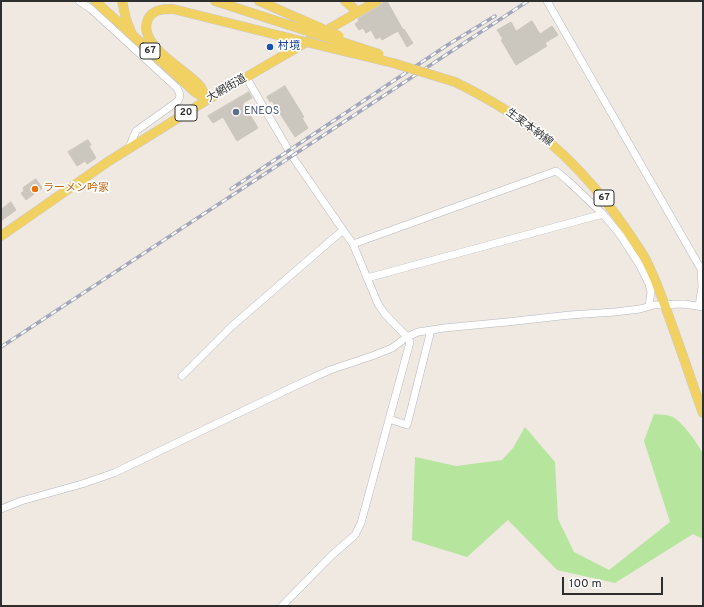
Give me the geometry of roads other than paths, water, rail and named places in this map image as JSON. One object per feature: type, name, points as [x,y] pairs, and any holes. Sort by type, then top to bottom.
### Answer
[{"type":"main road","name":"67","points":[[95,1],[194,92],[207,100]]},
{"type":"main road","name":"67","points":[[122,1],[126,19],[133,35]]},
{"type":"main road","name":"生実本納線","points":[[215,1],[411,64],[455,82],[475,92],[514,116],[538,132],[560,150],[584,174],[602,196],[625,227],[645,258],[665,304],[703,413]]},
{"type":"main road","points":[[259,1],[371,51]]},
{"type":"main road","points":[[346,1],[358,12]]},
{"type":"main road","name":"大網街道","points":[[1,236],[108,161],[207,100],[377,1]]},
{"type":"main road","name":"67","points":[[207,100],[201,87],[152,44],[146,32],[146,26],[150,16],[159,10],[173,9],[387,62],[455,82]]},
{"type":"street","points":[[79,1],[91,9],[172,83],[180,93],[180,98],[178,101],[136,131],[129,148]]},
{"type":"street","points":[[1,509],[27,499],[82,484],[114,473],[296,385],[330,370],[392,348],[407,337],[418,332],[570,315],[615,312],[665,304],[701,306],[702,268],[547,1]]},
{"type":"street","points":[[246,77],[292,156],[353,244],[378,304],[410,342],[361,522],[355,535],[331,556],[282,606]]},
{"type":"street","points":[[353,244],[556,171],[603,214],[621,236],[639,264],[649,284],[651,292],[649,306]]},
{"type":"street","points":[[367,278],[603,214]]},
{"type":"street","points":[[182,376],[232,326],[342,230]]},
{"type":"street","points":[[389,419],[407,425],[431,330]]},
{"type":"railway","points":[[1,347],[528,1]]},
{"type":"railway","points":[[231,189],[449,44],[495,16]]},
{"type":"place","name":"村境","points":[[270,47]]},
{"type":"place","name":"ENEOS","points":[[236,112]]},
{"type":"place","name":"ラーメン吟家","points":[[35,189]]}]
